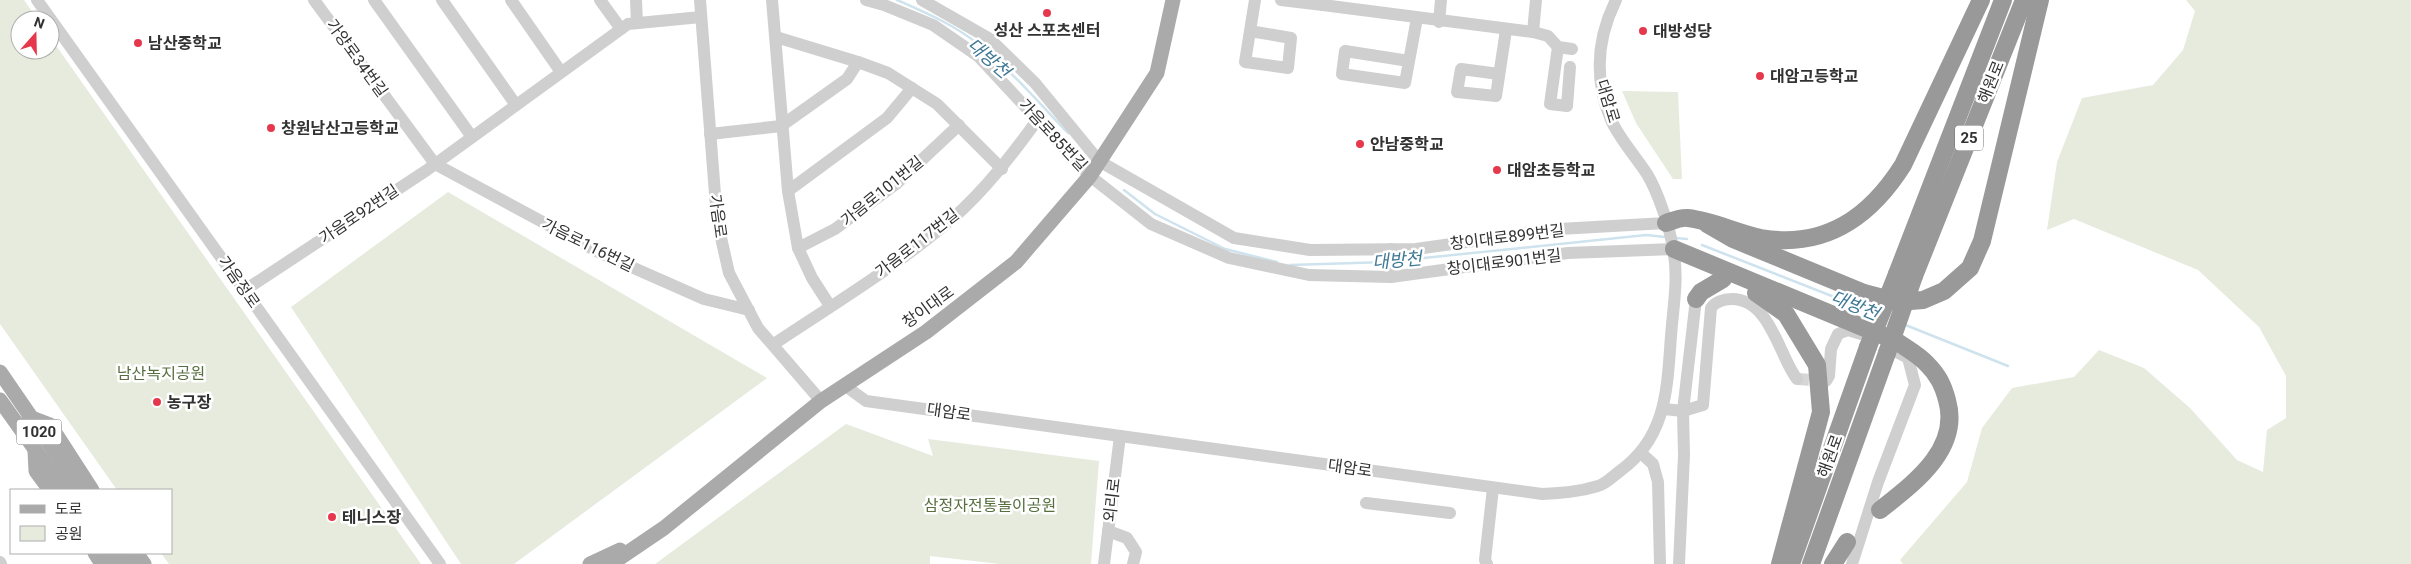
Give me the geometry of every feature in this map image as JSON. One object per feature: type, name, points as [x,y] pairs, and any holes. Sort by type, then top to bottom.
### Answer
[{"type":"highway","points":[[1666,222],[1686,218],[1760,238],[1789,240],[1830,232],[1846,226],[1863,214],[1892,182],[1903,165],[1981,0]]},
{"type":"highway","name":"해원로","points":[[1811,564],[1887,353],[1906,275],[2003,0]]},
{"type":"highway","name":"해원로","points":[[1790,564],[1868,347],[1906,275],[2024,0]]},
{"type":"highway","points":[[1707,224],[1733,239],[1864,293],[1898,302],[1923,300],[1944,292],[1970,268],[1982,241],[2040,0]]},
{"type":"highway","points":[[1674,249],[1698,261],[1896,341],[1926,363],[1942,382],[1951,422],[1946,442],[1929,466],[1910,486],[1880,510]]},
{"type":"highway","points":[[1674,249],[1685,262],[1748,289],[1786,314],[1817,365],[1821,412],[1780,564]]},
{"type":"highway","points":[[1696,299],[1701,292],[1724,279]]},
{"type":"highway","points":[[1833,564],[1847,542]]},
{"type":"main road","name":"창이대로","points":[[611,564],[664,528],[821,401],[926,332],[1016,262],[1090,176],[1157,73],[1173,0]]},
{"type":"main road","name":"1020","points":[[0,372],[80,489]]},
{"type":"main road","points":[[0,400],[63,489]]},
{"type":"main road","points":[[29,416],[50,425],[91,489]]},
{"type":"main road","points":[[35,450],[36,471],[49,489]]},
{"type":"main road","points":[[590,564],[664,528]]},
{"type":"main road","points":[[626,564],[664,528]]},
{"type":"street","name":"가음정로","points":[[37,0],[440,564]]},
{"type":"street","name":"가양로34번길","points":[[314,0],[435,164]]},
{"type":"street","points":[[374,0],[472,137]]},
{"type":"street","points":[[442,0],[516,105]]},
{"type":"street","points":[[510,0],[561,72]]},
{"type":"street","points":[[600,0],[621,29]]},
{"type":"street","points":[[636,0],[637,23]]},
{"type":"street","name":"가음로","points":[[700,0],[716,220],[730,273],[758,328],[774,344],[821,401]]},
{"type":"street","points":[[772,0],[781,126],[788,191],[798,248],[812,278],[830,306]]},
{"type":"street","name":"가음로85번길","points":[[866,0],[884,2],[933,25],[978,56],[1090,176]]},
{"type":"street","points":[[922,0],[990,39],[1035,83],[1099,161]]},
{"type":"street","points":[[1250,31],[1255,0]]},
{"type":"street","points":[[1281,0],[1323,2],[1439,22],[1533,32],[1548,36],[1558,47],[1572,49]]},
{"type":"street","points":[[1439,22],[1441,0]]},
{"type":"street","points":[[1533,32],[1536,0]]},
{"type":"street","name":"대암로","points":[[844,385],[866,400],[1492,488],[1542,494],[1576,492],[1600,486],[1641,453],[1664,409],[1675,278],[1674,249],[1666,222],[1648,177],[1612,121],[1600,73],[1599,48],[1604,27],[1616,0]]},
{"type":"street","name":"가음로92번길","points":[[245,290],[435,164],[628,24],[701,16]]},
{"type":"street","points":[[1409,61],[1345,52],[1342,74],[1405,83],[1417,18]]},
{"type":"street","points":[[1499,74],[1506,30]]},
{"type":"street","points":[[776,37],[888,73],[937,104],[1002,169]]},
{"type":"street","points":[[1558,47],[1550,104],[1567,106],[1570,67]]},
{"type":"street","points":[[710,134],[781,126],[847,79],[858,62]]},
{"type":"street","points":[[788,191],[887,118],[912,88]]},
{"type":"street","name":"가음로117번길","points":[[774,344],[892,264],[952,219],[1002,169],[1038,119]]},
{"type":"street","name":"가음로101번길","points":[[798,248],[835,229],[896,184],[959,125]]},
{"type":"street","name":"창이대로899번길","points":[[1099,161],[1234,238],[1310,250],[1416,249],[1559,229],[1666,222]]},
{"type":"street","name":"가음로116번길","points":[[435,164],[602,254],[704,299],[749,310]]},
{"type":"street","name":"창이대로901번길","points":[[1090,176],[1151,224],[1229,258],[1309,276],[1391,277],[1568,254],[1674,249]]},
{"type":"street","points":[[1229,258],[1234,238]]},
{"type":"street","points":[[1391,249],[1391,277]]},
{"type":"street","points":[[1679,564],[1684,455],[1683,411],[1696,299]]},
{"type":"street","points":[[1664,409],[1683,411],[1703,405],[1711,308],[1725,299],[1738,299],[1758,311],[1770,325],[1785,355],[1789,369],[1797,379]]},
{"type":"street","points":[[1826,381],[1831,349],[1838,334],[1848,330],[1857,332],[1908,358],[1915,385],[1878,482],[1852,564]]},
{"type":"street","name":"외리로","points":[[1104,564],[1120,436]]},
{"type":"street","points":[[1641,453],[1653,464],[1658,482],[1660,564]]},
{"type":"street","points":[[1487,564],[1484,560],[1492,488]]},
{"type":"street","points":[[1366,503],[1450,513]]},
{"type":"street","points":[[1108,531],[1127,538],[1136,552],[1133,564]]},
{"type":"green space","name":"남산녹지공원","points":[[0,0],[24,0],[31,10],[10,10],[10,60],[60,60],[60,51],[421,564],[169,564],[162,554],[172,554],[172,489],[116,489],[0,324]]},
{"type":"green space","points":[[2186,0],[2411,0],[2411,564],[1903,564],[1900,560],[1967,482],[1982,428],[2012,388],[2074,377],[2099,350],[2144,368],[2190,408],[2237,460],[2263,472],[2267,430],[2286,418],[2286,376],[2259,327],[2198,270],[2074,219],[2047,230],[2057,162],[2082,98],[2153,85],[2183,50],[2195,11]]},
{"type":"green space","points":[[1622,91],[1678,92],[1682,179],[1673,179],[1636,123]]},
{"type":"green space","points":[[448,192],[767,378],[514,564],[461,564],[291,307]]},
{"type":"green space","name":"삼정자전통놀이공원","points":[[846,424],[933,456],[928,439],[1099,461],[1091,564],[1000,564],[930,556],[930,564],[655,564]]},
{"type":"waterway","name":"대방천","points":[[897,0],[928,14],[969,37],[1013,76],[1068,133]]},
{"type":"waterway","name":"대방천","points":[[1124,190],[1155,214],[1225,249],[1277,262]]},
{"type":"waterway","name":"대방천","points":[[1395,261],[1646,235],[1665,237]]},
{"type":"waterway","name":"대방천","points":[[1676,238],[1687,239]]},
{"type":"waterway","name":"대방천","points":[[1702,245],[1875,313]]},
{"type":"waterway","name":"대방천","points":[[1290,265],[1387,262]]},
{"type":"waterway","name":"대방천","points":[[1903,324],[2008,366]]},
{"type":"tunnel","points":[[1797,379],[1826,381]]},
{"type":"place","name":"성산 스포츠센터","points":[[1047,13]]},
{"type":"place","name":"대방성당","points":[[1643,31]]},
{"type":"place","name":"남산중학교","points":[[138,43]]},
{"type":"place","name":"대암고등학교","points":[[1760,76]]},
{"type":"place","name":"창원남산고등학교","points":[[271,128]]},
{"type":"place","name":"안남중학교","points":[[1360,144]]},
{"type":"place","name":"대암초등학교","points":[[1497,170]]},
{"type":"place","name":"농구장","points":[[157,402]]},
{"type":"place","name":"테니스장","points":[[332,517]]}]
